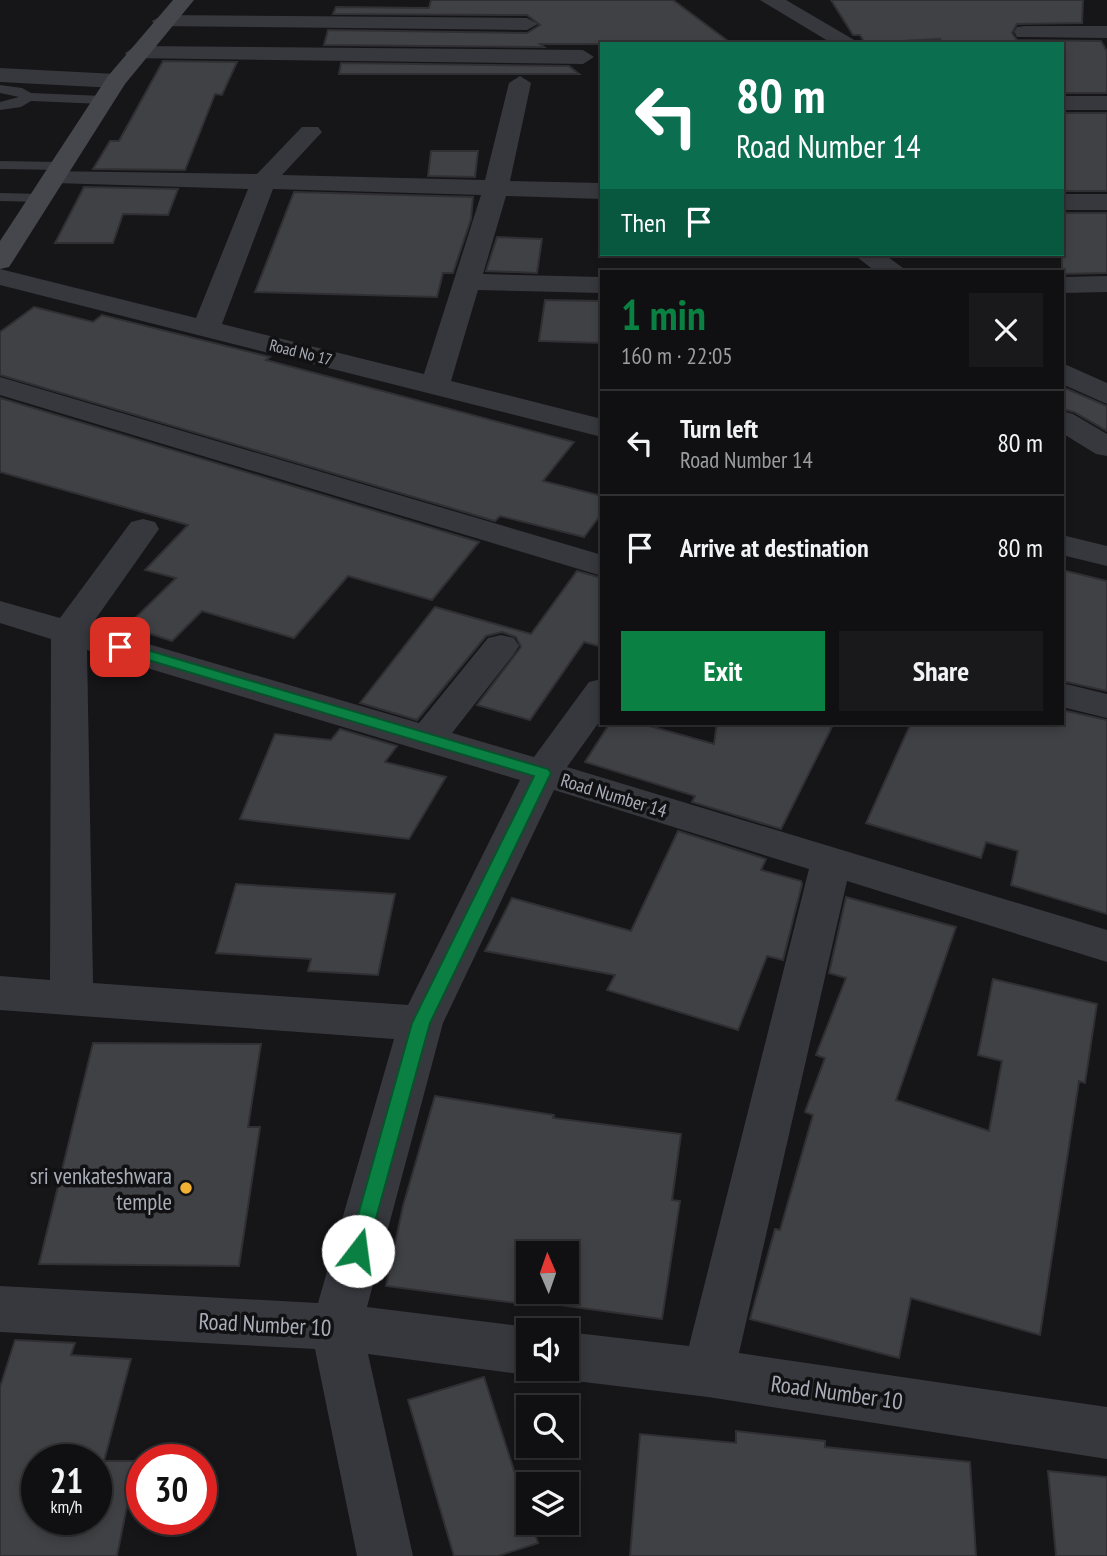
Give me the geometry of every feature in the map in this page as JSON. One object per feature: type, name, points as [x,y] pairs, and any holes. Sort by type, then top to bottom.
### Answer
[{"type":"street","points":[[0,261],[136,53],[184,0]]},
{"type":"street","points":[[492,0],[583,57],[600,71]]},
{"type":"street","points":[[770,0],[846,42]]},
{"type":"street","points":[[163,21],[527,24]]},
{"type":"street","points":[[1028,29],[1107,32]]},
{"type":"street","points":[[136,53],[583,57]]},
{"type":"street","points":[[0,75],[110,90]]},
{"type":"street","points":[[435,386],[496,188],[520,83]]},
{"type":"street","points":[[1064,103],[1107,103]]},
{"type":"street","points":[[206,328],[264,182],[282,159],[298,149],[310,132]]},
{"type":"street","points":[[52,180],[264,182],[600,191]]},
{"type":"street","points":[[1064,202],[1107,202]]},
{"type":"street","points":[[869,256],[890,270]]},
{"type":"street","name":"Road No 17","points":[[0,277],[600,427]]},
{"type":"street","points":[[467,282],[600,285]]},
{"type":"street","points":[[1064,285],[1107,284]]},
{"type":"street","points":[[1064,373],[1107,395]]},
{"type":"street","points":[[0,386],[600,565]]},
{"type":"street","points":[[1064,421],[1107,447]]},
{"type":"street","points":[[72,999],[69,632],[143,529]]},
{"type":"street","points":[[1064,545],[1107,556]]},
{"type":"street","name":"Road Number 14","points":[[0,612],[543,773],[1107,946]]},
{"type":"street","points":[[426,740],[501,646]]},
{"type":"street","points":[[385,1556],[336,1328],[421,1023],[543,773],[600,694]]},
{"type":"street","points":[[1064,695],[1107,706]]},
{"type":"street","points":[[708,1373],[831,861]]},
{"type":"street","points":[[0,993],[421,1023]]},
{"type":"street","name":"Road Number 10","points":[[0,1310],[336,1328],[516,1350]]},
{"type":"street","name":"Road Number 10","points":[[579,1357],[708,1373],[1107,1433]]},
{"type":"lane","points":[[0,89],[18,90],[28,97]]},
{"type":"lane","points":[[0,106],[17,104],[28,97],[110,90]]},
{"type":"lane","points":[[0,165],[52,180]]},
{"type":"lane","points":[[0,197],[52,180]]},
{"type":"building","points":[[431,0],[673,0],[729,42],[540,44],[544,47],[324,45],[328,30],[527,33],[540,25],[527,15],[333,14],[336,7],[429,8]]},
{"type":"building","points":[[831,0],[1083,0],[1082,23],[1017,24],[1012,33],[1017,40],[1101,41],[1107,51],[1107,93],[1064,93],[1064,42],[941,42],[940,39],[864,42],[860,35],[853,35]]},
{"type":"building","points":[[163,61],[237,62],[222,95],[215,94],[185,170],[93,169],[110,141],[119,141]]},
{"type":"building","points":[[341,63],[569,66],[579,74],[339,74]]},
{"type":"building","points":[[1064,113],[1107,113],[1107,191],[1064,191]]},
{"type":"building","points":[[431,151],[478,151],[475,177],[428,176]]},
{"type":"building","points":[[84,187],[178,189],[168,215],[123,214],[113,243],[55,243]]},
{"type":"building","points":[[294,192],[473,197],[471,219],[453,273],[443,273],[437,297],[255,292]]},
{"type":"building","points":[[1064,213],[1107,213],[1107,273],[1064,274]]},
{"type":"building","points":[[497,237],[542,239],[537,273],[486,271]]},
{"type":"building","points":[[545,300],[600,301],[600,343],[539,341]]},
{"type":"building","points":[[34,307],[93,322],[102,315],[270,357],[266,360],[574,442],[543,481],[600,495],[600,516],[584,537],[500,516],[495,521],[0,375],[0,332]]},
{"type":"building","points":[[1067,389],[1107,406],[1107,431],[1074,412],[1064,410],[1064,391]]},
{"type":"building","points":[[0,398],[479,542],[432,600],[348,576],[294,638],[202,611],[172,641],[127,626],[176,578],[145,570],[188,525],[0,472]]},
{"type":"building","points":[[1064,570],[1107,581],[1107,691],[1064,681]]},
{"type":"building","points":[[577,571],[600,577],[600,646],[584,642],[530,720],[477,705],[521,647],[516,637],[502,632],[486,636],[417,720],[360,703],[435,607],[531,634]]},
{"type":"building","points":[[1064,710],[1107,720],[1107,914],[1011,885],[1018,851],[986,842],[981,858],[866,823],[910,725],[1064,725]]},
{"type":"building","points":[[609,725],[646,725],[714,744],[717,725],[833,725],[781,829],[692,802],[695,796],[585,762]]},
{"type":"building","points":[[340,729],[397,746],[385,762],[446,777],[409,839],[240,819],[275,734],[331,740]]},
{"type":"building","points":[[678,831],[766,859],[761,870],[801,881],[802,884],[783,960],[767,956],[738,1030],[607,990],[615,975],[485,951],[512,898],[631,931]]},
{"type":"building","points":[[236,884],[395,894],[378,975],[308,971],[311,959],[216,953]]},
{"type":"building","points":[[846,897],[956,927],[896,1100],[989,1131],[1002,1061],[978,1055],[993,979],[1097,1004],[1085,1083],[1079,1081],[1040,1335],[911,1298],[899,1358],[750,1319],[775,1229],[780,1230],[813,1115],[805,1112],[825,1058],[816,1055],[846,978],[829,973]]},
{"type":"building","points":[[93,1043],[261,1044],[248,1127],[260,1127],[239,1266],[39,1264]]},
{"type":"building","points":[[435,1096],[554,1115],[553,1118],[681,1134],[672,1200],[680,1201],[662,1319],[553,1304],[579,1304],[579,1241],[516,1241],[516,1303],[386,1286],[403,1206]]},
{"type":"building","points":[[15,1340],[75,1343],[71,1355],[131,1359],[108,1444],[21,1444],[21,1535],[112,1535],[112,1461],[126,1461],[126,1511],[117,1556],[0,1556],[0,1387]]},
{"type":"building","points":[[484,1377],[516,1477],[516,1535],[535,1535],[538,1543],[498,1556],[454,1556],[408,1400]]},
{"type":"building","points":[[736,1431],[825,1441],[825,1447],[970,1462],[976,1556],[630,1556],[640,1434],[736,1443]]},
{"type":"building","points":[[1048,1471],[1107,1477],[1107,1556],[1056,1556]]},
{"type":"place","name":"sri venkateshwara temple","points":[[186,1188]]},
{"type":"route","points":[[120,647],[543,773],[421,1023],[358,1251]]}]
